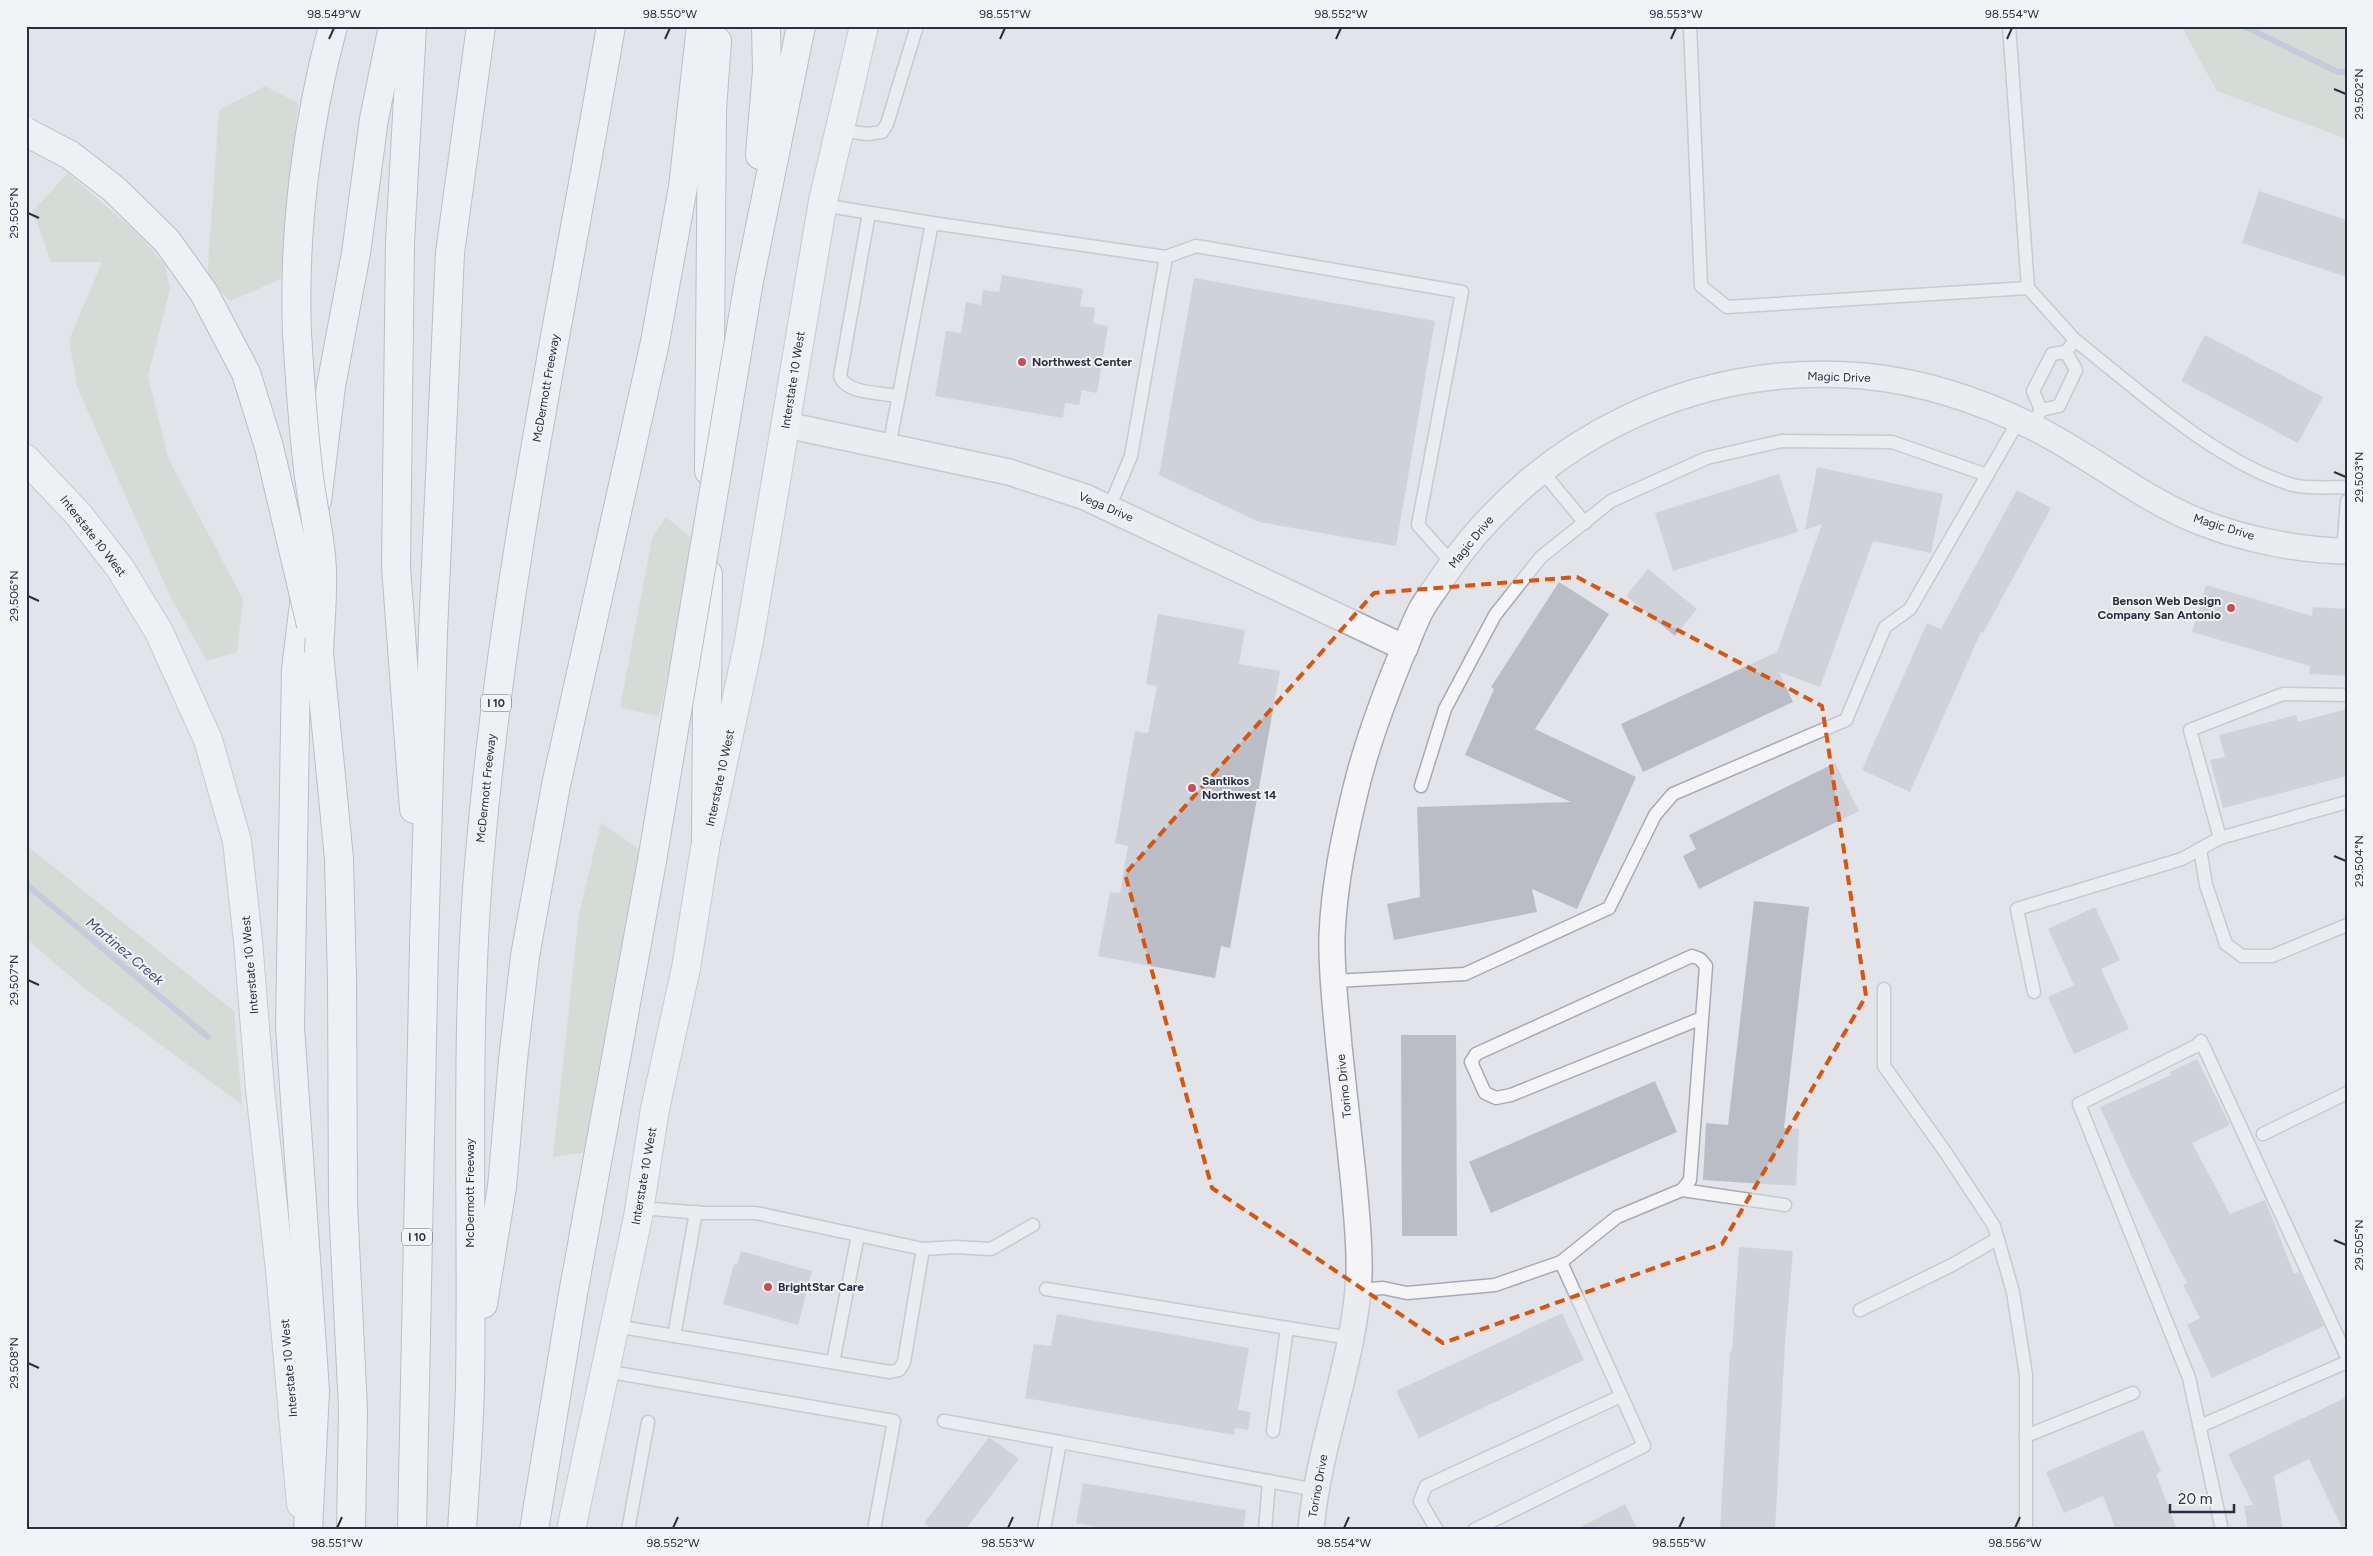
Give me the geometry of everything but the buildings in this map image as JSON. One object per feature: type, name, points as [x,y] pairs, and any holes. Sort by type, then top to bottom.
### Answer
[{"type":"main road","points":[[333,26],[324,60],[302,202],[297,272],[297,332],[302,411],[322,569],[319,653],[339,859],[342,979],[343,1204],[353,1409],[351,1530]]},
{"type":"main road","points":[[308,1530],[315,1391],[290,1027],[296,668],[331,386],[356,253],[374,119],[393,26]]},
{"type":"main road","points":[[412,26],[400,242],[396,567],[424,944]]},
{"type":"main road","name":"I 10","points":[[412,1530],[424,944],[433,632],[450,253],[480,26]]},
{"type":"main road","name":"McDermott Freeway","points":[[462,1530],[470,1389],[471,1016],[479,856],[490,745],[532,468],[611,26]]},
{"type":"main road","points":[[470,1389],[502,1187],[513,1060],[525,956],[556,785],[657,332],[683,187],[701,26]]},
{"type":"main road","points":[[706,842],[712,110],[718,26]]},
{"type":"main road","points":[[749,281],[767,71],[766,26]]},
{"type":"main road","points":[[534,1530],[573,1294],[652,861],[749,281],[802,26]]},
{"type":"main road","name":"Interstate 10 West","points":[[571,1530],[639,1208],[655,1109],[686,968],[706,842],[749,641],[822,205],[864,26]]},
{"type":"main road","points":[[26,132],[70,154],[114,189],[167,241],[204,293],[246,373],[270,447],[319,653]]},
{"type":"main road","name":"Interstate 10 West","points":[[26,459],[78,514],[120,568],[159,632],[208,740],[237,841],[248,941],[260,1088],[280,1270],[302,1530]]},
{"type":"street","name":"Magic Drive","points":[[1405,648],[1421,609],[1452,563],[1484,524],[1511,496],[1541,470],[1587,438],[1630,416],[1674,399],[1720,386],[1768,378],[1816,375],[1864,376],[1911,383],[1958,395],[2030,418],[2167,506],[2201,522],[2290,545],[2345,551]]},
{"type":"street","name":"Vega Drive","points":[[786,425],[1009,472],[1109,508],[1405,648]]},
{"type":"street","name":"Torino Drive","points":[[1311,1530],[1316,1490],[1350,1338],[1357,1290],[1358,1228],[1334,980],[1332,941],[1335,896],[1341,851],[1362,764],[1377,715],[1405,648]]},
{"type":"lane","points":[[840,130],[867,134],[882,132],[887,124],[918,26]]},
{"type":"lane","points":[[1690,26],[1701,286],[1728,307],[2028,288]]},
{"type":"lane","points":[[2009,26],[2028,288],[2075,340],[2176,420],[2234,460],[2294,485],[2347,487]]},
{"type":"lane","points":[[822,205],[1166,257],[1196,246],[1462,292],[1418,525],[1452,563]]},
{"type":"lane","points":[[869,213],[840,376],[842,383],[850,387],[899,396]]},
{"type":"lane","points":[[889,447],[932,223]]},
{"type":"lane","points":[[1109,508],[1131,456],[1166,257]]},
{"type":"lane","points":[[2030,418],[2032,391],[2052,354],[2066,352],[2075,340]]},
{"type":"lane","points":[[1334,980],[1465,974],[1609,908],[1655,815],[1673,794],[1846,720],[1885,627],[1910,609],[1987,476],[2030,418],[2059,406],[2076,370],[2066,352]]},
{"type":"lane","points":[[1422,786],[1445,709],[1495,615],[1542,557],[1611,501],[1707,458],[1781,441],[1892,442],[1987,476]]},
{"type":"lane","points":[[1541,470],[1584,523]]},
{"type":"lane","points":[[2345,551],[2347,501]]},
{"type":"lane","points":[[2220,838],[2190,730],[2283,694],[2347,695]]},
{"type":"lane","points":[[2034,992],[2018,909],[2182,859],[2220,838],[2347,802]]},
{"type":"lane","points":[[2200,849],[2206,885],[2226,944],[2242,956],[2272,956],[2347,925]]},
{"type":"lane","points":[[1357,1290],[1384,1288],[1407,1293],[1495,1285],[1561,1262],[1617,1217],[1682,1190],[1690,1180],[1706,966],[1700,959],[1692,956],[1476,1054],[1471,1062],[1485,1093],[1496,1098],[1511,1095],[1702,1018]]},
{"type":"lane","points":[[1884,989],[1884,1066],[1946,1153],[1994,1226],[2013,1292],[2026,1375],[2026,1530]]},
{"type":"lane","points":[[2222,1530],[2189,1378],[2079,1104],[2196,1046],[2201,1041],[2347,1357]]},
{"type":"lane","points":[[2263,1134],[2347,1093]]},
{"type":"lane","points":[[1682,1190],[1785,1205]]},
{"type":"lane","points":[[639,1208],[696,1212],[756,1212],[923,1249],[955,1247],[990,1248],[1033,1225]]},
{"type":"lane","points":[[674,1336],[696,1212]]},
{"type":"lane","points":[[833,1362],[858,1235]]},
{"type":"lane","points":[[1860,1310],[1952,1265],[1997,1239]]},
{"type":"lane","points":[[615,1326],[890,1372],[899,1370],[904,1362],[923,1249]]},
{"type":"lane","points":[[1474,1530],[1644,1446],[1561,1262]]},
{"type":"lane","points":[[1046,1289],[1350,1338]]},
{"type":"lane","points":[[1272,1431],[1287,1328]]},
{"type":"lane","points":[[2200,1426],[2347,1362]]},
{"type":"lane","points":[[605,1371],[894,1421],[874,1530]]},
{"type":"lane","points":[[2026,1436],[2133,1393]]},
{"type":"lane","points":[[1437,1530],[1420,1502],[1426,1486],[1621,1396]]},
{"type":"lane","points":[[944,1421],[1316,1490]]},
{"type":"lane","points":[[628,1530],[648,1422]]},
{"type":"lane","points":[[1044,1530],[1060,1442]]},
{"type":"lane","points":[[1266,1530],[1269,1481]]},
{"type":"highlighted area","points":[[1577,577],[1822,706],[1866,996],[1722,1244],[1443,1343],[1212,1188],[1125,874],[1374,593]]},
{"type":"green space","points":[[2181,26],[2347,26],[2347,139],[2217,91]]},
{"type":"green space","points":[[265,86],[298,103],[281,279],[230,301],[207,278],[219,110]]},
{"type":"green space","points":[[68,173],[138,234],[165,265],[170,289],[148,376],[169,460],[243,599],[237,652],[207,661],[171,598],[77,387],[69,340],[102,262],[51,262],[33,211]]},
{"type":"green space","points":[[666,517],[696,542],[659,716],[620,708],[652,538]]},
{"type":"green space","points":[[601,823],[641,851],[593,1151],[553,1157],[579,914]]},
{"type":"green space","points":[[26,845],[234,1011],[242,1105],[83,987],[26,939]]},
{"type":"waterway","points":[[2244,26],[2338,72],[2347,72]]},
{"type":"waterway","name":"Martinez Creek","points":[[26,884],[208,1037]]},
{"type":"place","name":"Northwest Center","points":[[1022,362]]},
{"type":"place","name":"Benson Web Design Company San Antonio","points":[[2231,608]]},
{"type":"place","name":"Santikos Northwest 14","points":[[1192,788]]},
{"type":"place","name":"BrightStar Care","points":[[768,1287]]}]
